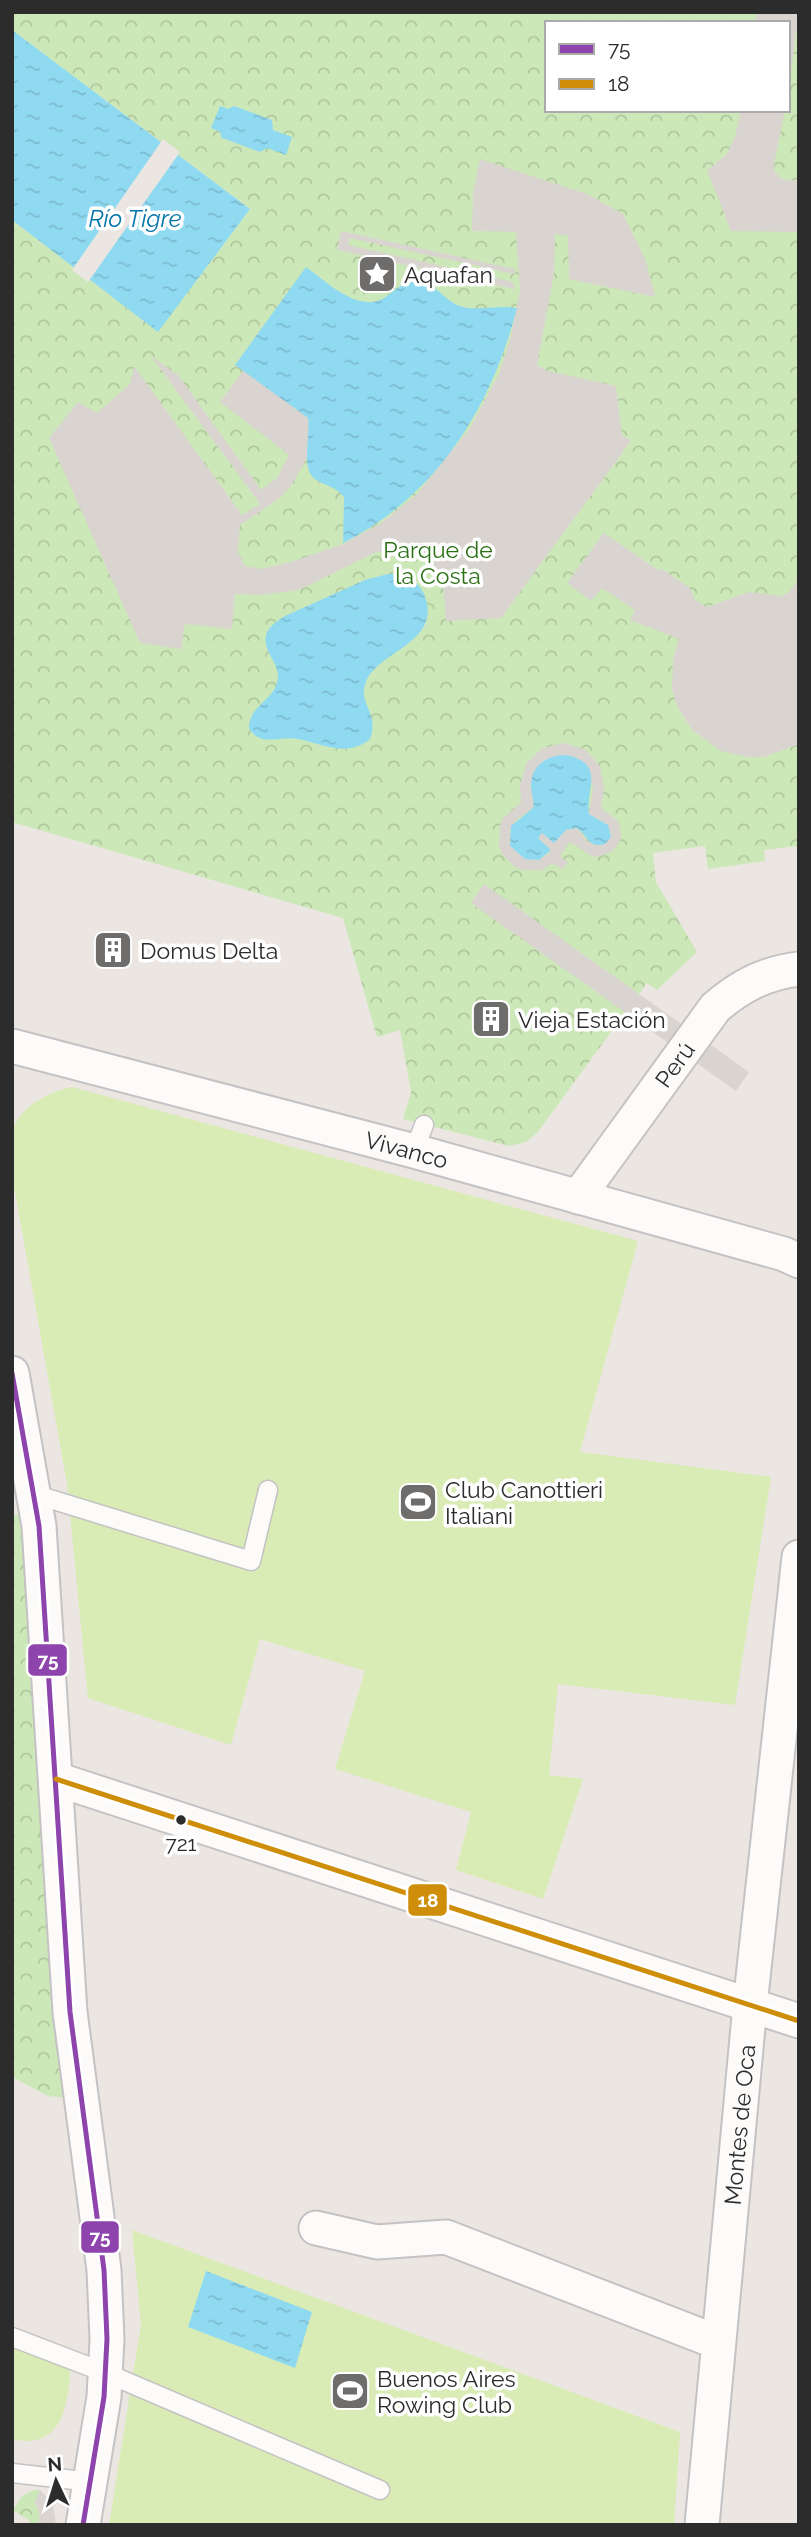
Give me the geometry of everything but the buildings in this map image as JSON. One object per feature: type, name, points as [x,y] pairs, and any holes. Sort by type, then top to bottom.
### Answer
[{"type":"street","name":"Perú","points":[[578,1196],[715,1008],[734,992],[765,976],[799,969]]},
{"type":"street","name":"Vivanco","points":[[12,1046],[419,1138],[578,1196],[784,1254],[799,1261]]},
{"type":"street","points":[[12,1373],[34,1494],[42,1562],[70,2012],[104,2270],[106,2373],[92,2482],[83,2525]]},
{"type":"street","name":"Montes de Oca","points":[[702,2525],[750,2005],[798,1578]]},
{"type":"street","points":[[56,1779],[799,2021]]},
{"type":"street","points":[[316,2228],[377,2242],[446,2236],[717,2342]]},
{"type":"lane","points":[[12,1465],[34,1494],[251,1561],[268,1490]]},
{"type":"lane","points":[[12,2337],[106,2373],[380,2490]]},
{"type":"lane","points":[[12,2473],[92,2482]]},
{"type":"green space","name":"Parque de la Costa","points":[[12,12],[799,12],[799,846],[764,850],[765,861],[708,869],[705,846],[653,853],[656,882],[697,952],[657,990],[647,983],[537,1133],[526,1142],[509,1146],[403,1119],[411,1092],[400,1030],[377,1037],[343,918],[12,822],[12,220],[158,331],[250,209],[12,30]]},
{"type":"green space","name":"Club Canottieri Italiani","points":[[72,1087],[638,1241],[580,1452],[771,1477],[735,1705],[558,1684],[549,1775],[583,1779],[543,1899],[456,1870],[471,1812],[335,1769],[365,1671],[260,1639],[231,1745],[88,1698],[67,1484],[12,1175],[11,1153],[16,1122],[28,1107],[54,1092]]},
{"type":"green space","points":[[12,1515],[20,1515],[25,1560],[67,2098],[48,2096],[12,2077]]},
{"type":"green space","name":"Buenos Aires Rowing Club","points":[[132,2230],[680,2432],[674,2525],[109,2525],[141,2324]]},
{"type":"green space","points":[[12,2326],[72,2349],[70,2381],[63,2414],[56,2427],[46,2436],[31,2441],[12,2439]]},
{"type":"green space","points":[[33,2490],[40,2490],[35,2502],[40,2515],[38,2525],[28,2525],[30,2521],[13,2510],[22,2496]]},
{"type":"shaded area","points":[[757,12],[799,12],[790,78],[790,21],[756,21]]},
{"type":"shaded area","points":[[741,112],[785,112],[774,164],[775,172],[782,179],[799,181],[799,232],[731,231],[707,170],[726,155],[735,137]]},
{"type":"shaded area","points":[[480,159],[587,194],[623,214],[646,261],[655,297],[569,279],[568,236],[555,234],[554,274],[537,365],[548,371],[616,386],[622,435],[631,441],[501,618],[446,621],[443,583],[434,565],[408,550],[387,550],[374,553],[299,590],[262,595],[235,594],[232,629],[185,624],[181,649],[140,643],[49,438],[78,402],[97,413],[130,384],[134,366],[242,515],[260,504],[151,356],[178,375],[261,490],[277,478],[289,455],[220,402],[243,371],[308,418],[310,445],[306,460],[291,486],[280,498],[240,525],[238,552],[245,566],[263,569],[297,560],[343,544],[381,523],[417,494],[470,428],[499,374],[511,336],[520,290],[516,232],[472,231],[473,192]]},
{"type":"shaded area","points":[[341,231],[515,269],[515,274],[350,238],[348,245],[513,282],[515,289],[337,250]]},
{"type":"shaded area","points":[[604,533],[690,588],[695,600],[707,607],[749,592],[781,596],[789,592],[799,579],[799,744],[764,757],[748,757],[721,751],[692,730],[677,706],[672,689],[673,660],[679,639],[630,620],[635,610],[602,588],[591,601],[567,583]]},
{"type":"shaded area","points":[[563,743],[585,749],[600,766],[604,789],[601,808],[619,822],[621,838],[613,851],[598,857],[570,842],[560,856],[568,862],[562,869],[553,863],[542,870],[515,867],[502,854],[499,845],[503,818],[521,803],[520,785],[526,764],[542,748]],"holes":[[[567,755],[581,760],[593,787],[589,815],[601,820],[589,843],[577,828],[542,833],[537,838],[550,852],[539,860],[509,832],[516,820],[533,808],[534,798]]]},
{"type":"shaded area","points":[[484,884],[749,1072],[736,1091],[471,903]]},
{"type":"shaded area","points":[[40,2490],[53,2504],[56,2525],[38,2525],[40,2515],[35,2502]]},
{"type":"water","name":"Río Tigre","points":[[12,30],[250,209],[158,332],[12,220]]},
{"type":"water","points":[[220,106],[228,109],[234,106],[272,120],[273,130],[292,137],[286,155],[267,148],[260,152],[222,138],[220,132],[211,128]]},
{"type":"water","points":[[306,267],[355,300],[377,301],[403,285],[421,282],[463,307],[517,308],[492,379],[476,413],[456,445],[433,474],[406,500],[343,543],[344,497],[311,474],[307,460],[308,418],[235,365]]},
{"type":"water","points":[[388,574],[405,576],[418,584],[424,594],[428,611],[425,624],[418,635],[373,671],[366,682],[364,696],[372,722],[370,739],[361,745],[344,749],[291,738],[259,738],[254,734],[249,728],[250,720],[273,691],[278,677],[265,640],[273,624],[365,580]]},
{"type":"water","points":[[566,755],[579,759],[590,771],[589,814],[608,825],[611,837],[605,844],[595,845],[577,828],[566,830],[554,843],[542,833],[538,838],[551,850],[539,860],[525,859],[510,846],[511,826],[533,808],[531,785],[537,767],[547,759]]},
{"type":"water","points":[[206,2271],[312,2312],[295,2368],[188,2327]]},
{"type":"pier","points":[[163,139],[180,152],[88,282],[72,270]]},
{"type":"transit line","name":"75","points":[[12,1373],[39,1526],[70,2012],[104,2270],[107,2339],[104,2397],[83,2525]]},
{"type":"transit line","name":"18","points":[[56,1779],[799,2021]]},
{"type":"place","name":"Aquafan","points":[[377,274]]},
{"type":"place","name":"Domus Delta","points":[[113,950]]},
{"type":"place","name":"Vieja Estación","points":[[491,1019]]},
{"type":"place","name":"Club Canottieri Italiani","points":[[418,1502]]},
{"type":"place","name":"721","points":[[181,1820]]},
{"type":"place","name":"Buenos Aires Rowing Club","points":[[350,2391]]}]
